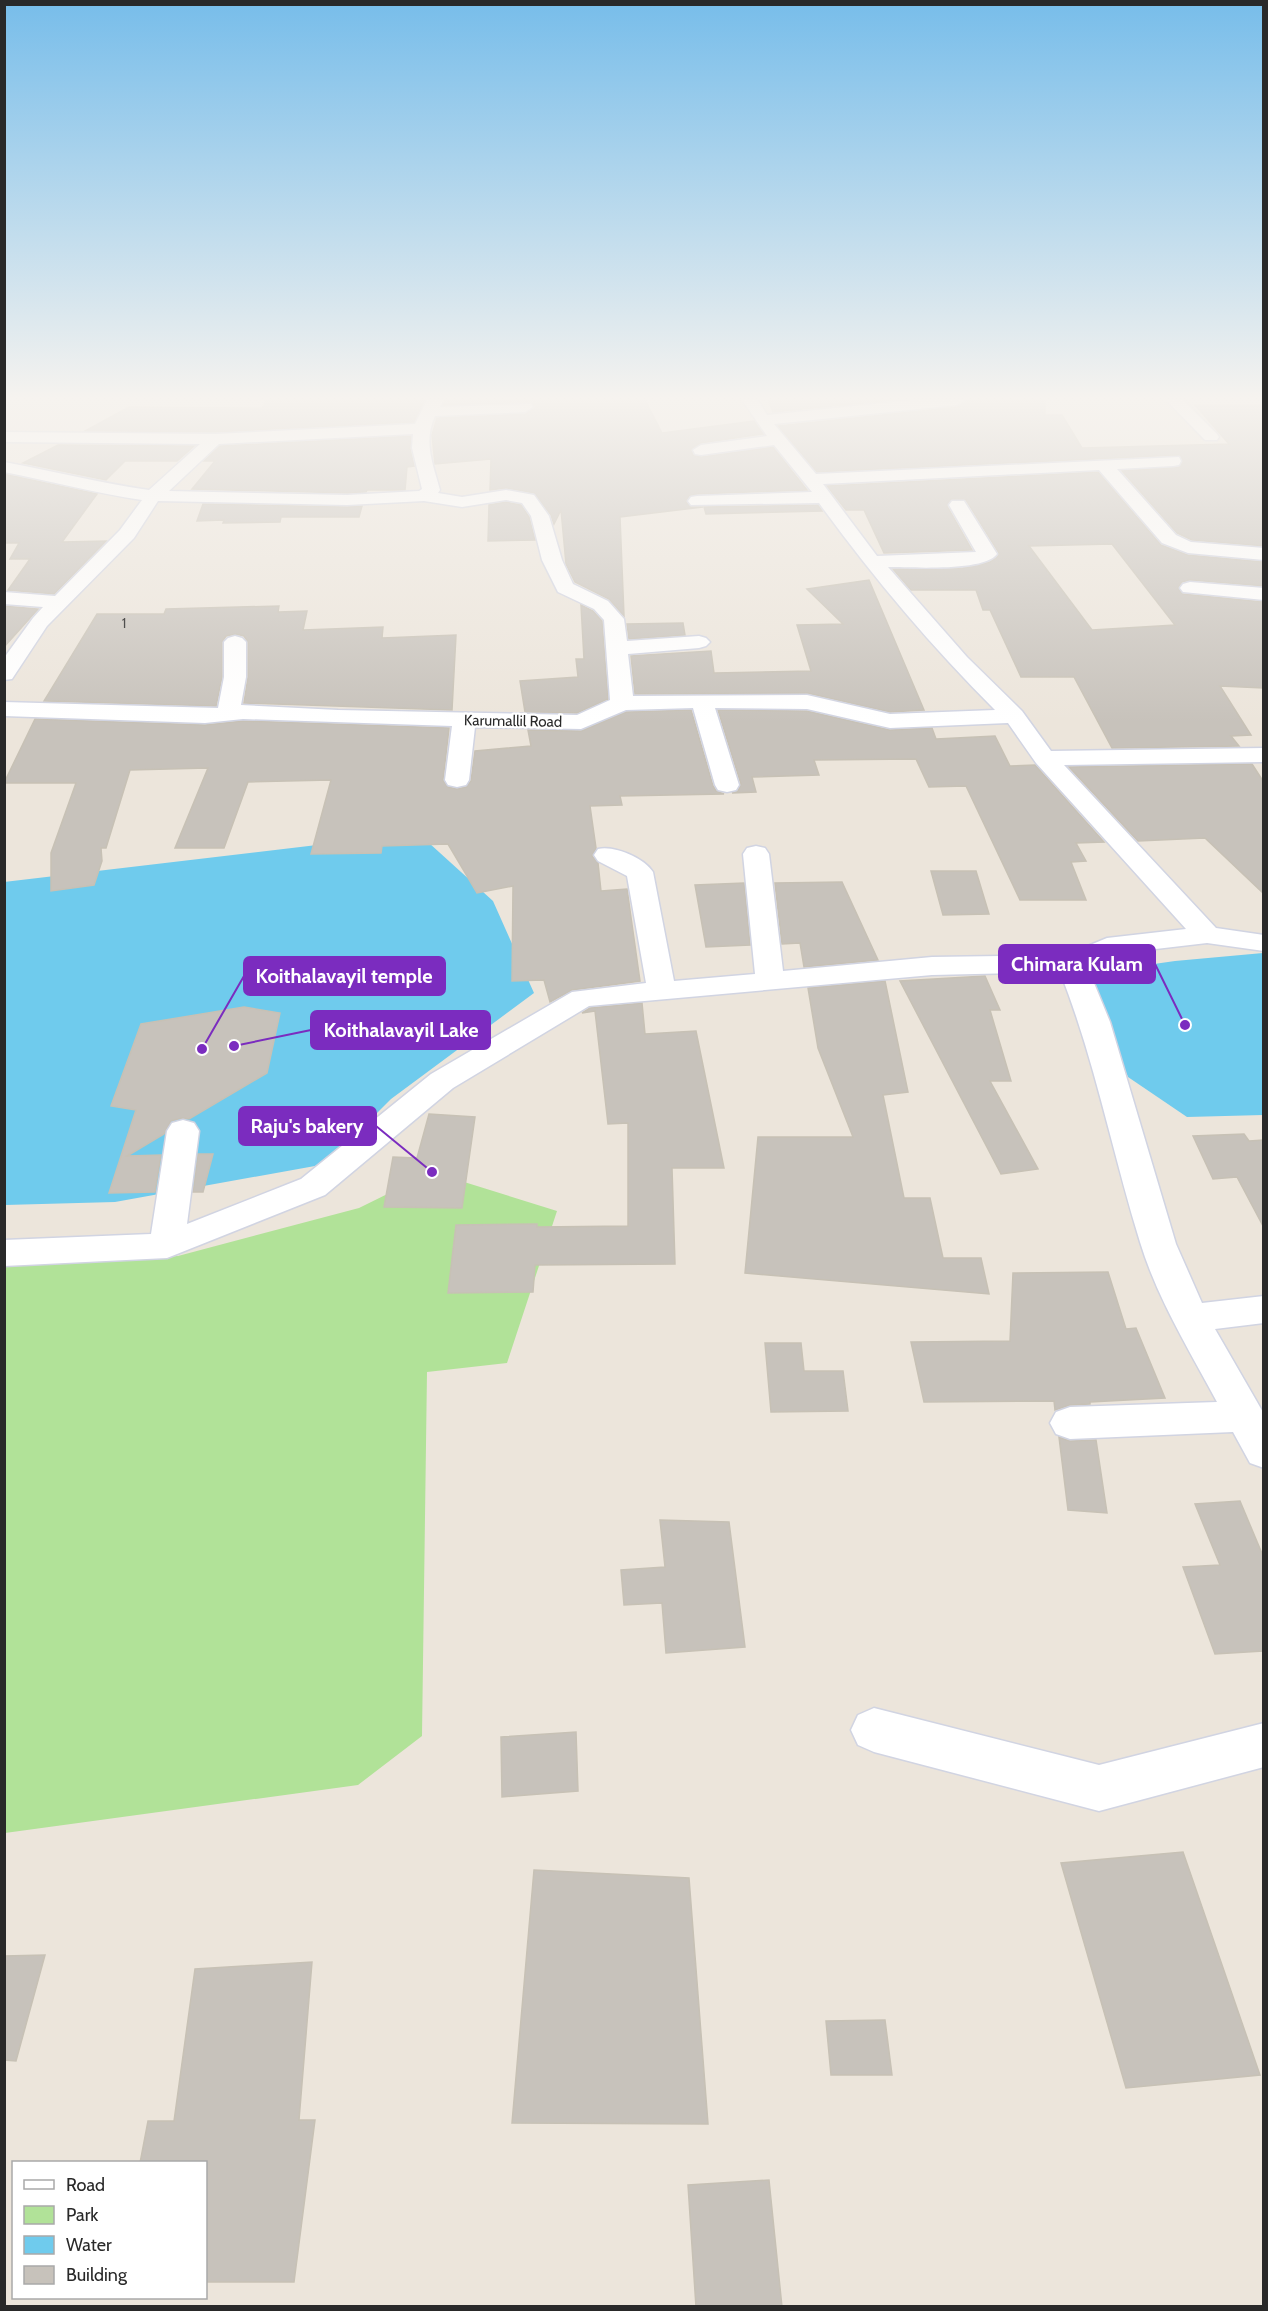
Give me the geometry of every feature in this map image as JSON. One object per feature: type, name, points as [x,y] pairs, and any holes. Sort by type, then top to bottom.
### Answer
[{"type":"street","points":[[4,674],[40,622],[127,534],[145,508]]},
{"type":"street","points":[[534,508],[540,516],[559,580],[565,588],[601,605],[614,618],[622,703]]},
{"type":"street","points":[[834,508],[872,562],[900,591],[958,662],[1014,716],[1044,758],[1207,935]]},
{"type":"street","points":[[872,562],[976,559],[987,554],[960,508]]},
{"type":"street","points":[[1142,508],[1176,544],[1263,554]]},
{"type":"street","points":[[1190,588],[1263,594]]},
{"type":"street","points":[[4,598],[59,602]]},
{"type":"street","points":[[16,621],[40,622]]},
{"type":"street","points":[[228,712],[235,677],[235,642]]},
{"type":"street","points":[[618,648],[699,642]]},
{"type":"street","points":[[702,701],[727,785]]},
{"type":"street","name":"Karumallil Road","points":[[4,709],[205,716],[228,712],[581,722],[622,703],[702,701],[807,702],[890,721],[1014,716]]},
{"type":"street","points":[[457,780],[464,720]]},
{"type":"street","points":[[1044,758],[1263,755]]},
{"type":"street","points":[[756,854],[771,981]]},
{"type":"street","points":[[607,855],[640,872],[662,992]]},
{"type":"street","points":[[4,1253],[167,1246],[314,1187],[442,1082],[523,1031],[582,998],[932,966],[1071,963],[1107,946],[1207,935],[1263,943]]},
{"type":"street","points":[[1071,963],[1095,1022],[1158,1244],[1190,1318],[1263,1452]]},
{"type":"street","points":[[167,1246],[183,1131]]},
{"type":"street","points":[[1190,1318],[1263,1309]]},
{"type":"street","points":[[1070,1423],[1245,1416]]},
{"type":"street","points":[[874,1730],[1099,1788],[1263,1745]]},
{"type":"green space","points":[[432,1172],[557,1211],[507,1363],[427,1372],[422,1736],[358,1785],[5,1833],[5,1266],[178,1256],[359,1208]]},
{"type":"water","points":[[418,833],[493,901],[534,993],[391,1099],[326,1164],[115,1202],[5,1205],[4,882]]},
{"type":"water","points":[[1263,953],[1263,1115],[1187,1117],[1128,1077],[1084,974],[1175,961]]},
{"type":"building","points":[[4,508],[87,508],[62,542],[106,541],[54,594],[8,590],[30,559],[10,559],[19,543],[4,543]]},
{"type":"building","points":[[202,508],[361,508],[359,517],[281,517],[280,522],[197,521]]},
{"type":"building","points":[[489,508],[523,508],[529,517],[535,540],[488,541]]},
{"type":"building","points":[[545,508],[696,508],[620,517],[624,616],[609,599],[575,582],[566,564],[561,510],[554,524]]},
{"type":"building","points":[[704,508],[820,508],[822,511],[706,514]]},
{"type":"building","points":[[844,508],[948,508],[972,550],[884,553],[864,510],[846,510]]},
{"type":"building","points":[[971,508],[1129,508],[1161,545],[1188,555],[1263,562],[1263,586],[1190,580],[1182,582],[1178,588],[1183,594],[1263,602],[1263,688],[1220,686],[1251,735],[1231,736],[1239,746],[1112,748],[1074,677],[1021,677],[990,610],[983,610],[976,590],[911,590],[893,569],[963,568],[990,562],[999,553]],"holes":[[[1112,544],[1175,625],[1092,630],[1029,546]]]},
{"type":"building","points":[[1155,508],[1263,508],[1263,546],[1192,540],[1177,533]]},
{"type":"building","points":[[869,580],[924,710],[890,712],[807,693],[635,694],[631,656],[711,651],[714,673],[811,671],[797,625],[843,624],[807,589]]},
{"type":"building","points":[[581,605],[593,611],[602,621],[608,699],[577,713],[525,712],[520,681],[578,677],[576,659],[584,659]]},
{"type":"building","points":[[4,606],[38,609],[4,647]]},
{"type":"building","points":[[279,606],[278,612],[307,611],[303,630],[383,627],[382,638],[456,635],[452,710],[244,703],[248,677],[248,642],[244,636],[236,634],[226,636],[222,642],[222,677],[216,706],[44,701],[97,614],[164,614],[166,609]]},
{"type":"building","points":[[683,623],[685,635],[629,639],[627,624]]},
{"type":"building","points":[[691,710],[713,786],[716,791],[724,794],[620,796],[622,805],[590,806],[596,848],[592,856],[598,863],[601,891],[627,889],[640,981],[572,990],[550,1002],[544,980],[512,981],[513,886],[477,893],[448,844],[382,846],[381,853],[311,854],[331,780],[248,782],[224,848],[175,848],[208,768],[130,770],[106,848],[101,848],[102,861],[94,885],[51,891],[51,853],[76,783],[4,783],[35,719],[205,725],[243,721],[449,728],[443,780],[448,787],[457,789],[466,787],[471,781],[475,751],[531,746],[528,730],[581,731],[626,712]]},
{"type":"building","points":[[718,710],[807,711],[890,730],[932,728],[936,739],[995,736],[1010,766],[1035,765],[1104,842],[1076,843],[1086,861],[1071,862],[1086,900],[1020,900],[966,786],[929,787],[916,759],[814,760],[819,775],[752,777],[756,792],[732,793],[738,791],[741,784]]},
{"type":"building","points":[[1252,764],[1263,781],[1263,893],[1205,838],[1138,841],[1069,767]]},
{"type":"building","points":[[931,871],[976,871],[989,914],[943,915]]},
{"type":"building","points":[[842,882],[878,960],[804,967],[800,943],[782,944],[775,883]]},
{"type":"building","points":[[744,883],[750,945],[706,947],[695,885]]},
{"type":"building","points":[[985,976],[1000,1010],[990,1010],[1011,1081],[990,1081],[1038,1169],[1001,1174],[900,981]]},
{"type":"building","points":[[885,981],[908,1092],[883,1095],[904,1198],[930,1198],[943,1258],[981,1258],[989,1294],[745,1273],[758,1137],[853,1137],[818,1048],[808,988]]},
{"type":"building","points":[[642,1003],[645,1034],[696,1031],[724,1168],[672,1168],[675,1264],[535,1265],[533,1292],[448,1293],[456,1225],[628,1226],[628,1123],[608,1124],[595,1011],[582,1013],[590,1008]]},
{"type":"building","points":[[244,1007],[280,1013],[267,1073],[189,1119],[171,1121],[164,1134],[127,1156],[161,1155],[155,1192],[109,1193],[136,1110],[111,1106],[141,1024]]},
{"type":"building","points":[[429,1114],[475,1117],[462,1208],[384,1207],[393,1157],[417,1158]]},
{"type":"building","points":[[1244,1134],[1249,1141],[1263,1140],[1263,1226],[1237,1177],[1213,1179],[1193,1136]]},
{"type":"building","points":[[198,1154],[213,1154],[203,1192],[193,1192]]},
{"type":"building","points":[[1108,1272],[1126,1329],[1136,1328],[1165,1398],[1090,1402],[1090,1404],[1070,1405],[1055,1410],[1054,1401],[924,1402],[911,1342],[1010,1341],[1013,1273]]},
{"type":"building","points":[[765,1343],[801,1343],[804,1371],[843,1371],[848,1411],[771,1412]]},
{"type":"building","points":[[1059,1437],[1070,1441],[1096,1440],[1107,1513],[1068,1510]]},
{"type":"building","points":[[1240,1501],[1263,1556],[1263,1651],[1215,1654],[1183,1567],[1220,1565],[1195,1504]]},
{"type":"building","points":[[660,1520],[729,1522],[745,1647],[666,1653],[662,1603],[624,1605],[621,1570],[665,1567]]},
{"type":"building","points":[[576,1732],[578,1791],[502,1797],[501,1737]]},
{"type":"building","points":[[1183,1852],[1260,2075],[1126,2088],[1061,1863]]},
{"type":"building","points":[[534,1870],[689,1878],[708,2124],[512,2123]]},
{"type":"building","points":[[45,1955],[16,2061],[4,2060],[4,1956]]},
{"type":"building","points":[[312,1962],[299,2120],[315,2120],[294,2282],[207,2282],[207,2161],[140,2161],[148,2121],[174,2121],[195,1969]]},
{"type":"building","points":[[885,2020],[892,2075],[831,2075],[826,2021]]},
{"type":"building","points":[[769,2180],[782,2307],[696,2307],[688,2185]]},
{"type":"place","name":"Chimara Kulam","points":[[1185,1025]]},
{"type":"place","name":"Koithalavayil Lake","points":[[234,1046]]},
{"type":"place","name":"Koithalavayil temple","points":[[202,1049]]},
{"type":"place","name":"Raju's bakery","points":[[432,1172]]}]
